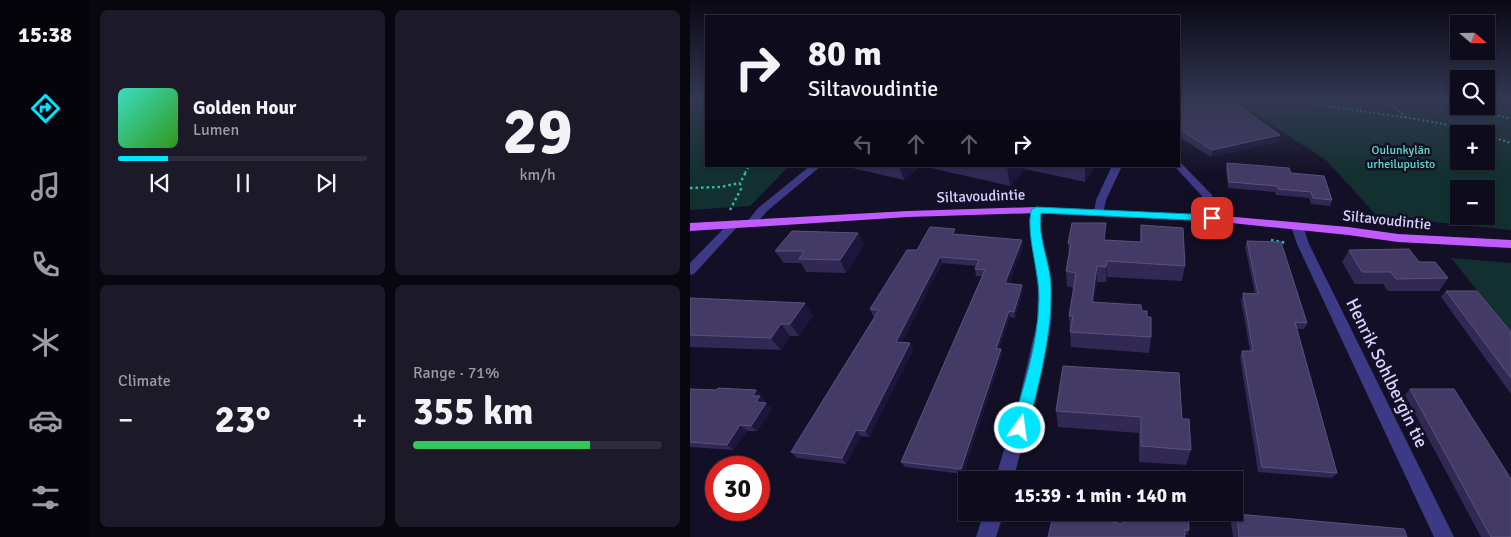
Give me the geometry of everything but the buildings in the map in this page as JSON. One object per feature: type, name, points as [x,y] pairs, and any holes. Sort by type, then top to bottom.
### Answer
[{"type":"main road","name":"Siltavoudintie","points":[[690,227],[952,211],[1036,210],[1212,218],[1398,238],[1511,244]]},
{"type":"street","points":[[752,223],[762,210],[815,167]]},
{"type":"street","points":[[1099,212],[1101,200],[1117,167]]},
{"type":"street","points":[[1180,167],[1207,195],[1210,201],[1212,218]]},
{"type":"street","points":[[1007,471],[1016,446],[1042,339],[1046,303],[1045,281],[1034,224],[1036,210]]},
{"type":"street","points":[[690,271],[734,224]]},
{"type":"street","name":"Henrik Sohlbergin tie","points":[[1297,226],[1302,244],[1444,537]]},
{"type":"street","points":[[986,537],[991,521]]},
{"type":"path","points":[[1437,124],[1450,127]]},
{"type":"path","points":[[1495,137],[1511,143]]},
{"type":"path","points":[[729,212],[741,189],[740,182],[748,167]]},
{"type":"path","points":[[690,188],[720,187],[740,182]]},
{"type":"path","points":[[1268,240],[1302,244]]},
{"type":"green space","points":[[690,124],[705,124],[705,167],[788,167],[750,206],[690,210]]},
{"type":"green space","name":"Oulunkylän urheilupuisto","points":[[1270,124],[1511,124],[1511,230],[1463,225],[1495,225],[1495,180],[1450,180],[1450,224],[1377,216],[1326,160]]},
{"type":"green space","points":[[1451,258],[1511,263],[1511,332]]},
{"type":"route","points":[[1020,428],[1042,339],[1046,303],[1045,281],[1034,224],[1036,210],[1212,218]]}]
